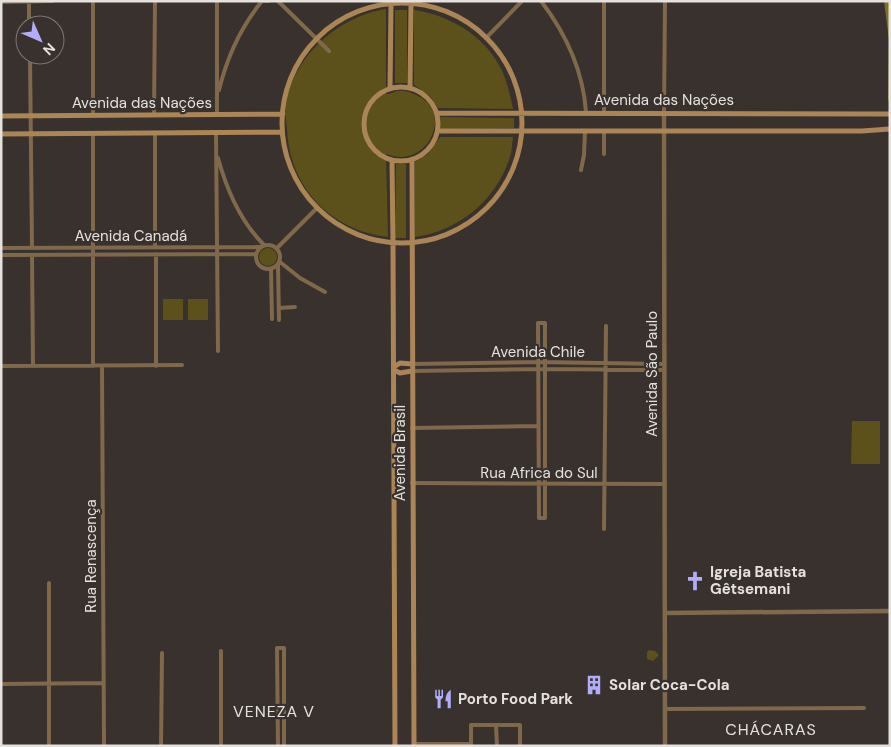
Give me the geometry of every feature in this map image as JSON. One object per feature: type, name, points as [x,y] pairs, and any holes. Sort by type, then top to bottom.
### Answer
[{"type":"main road","points":[[390,88],[391,3]]},
{"type":"main road","points":[[391,3],[410,3],[431,7],[466,21],[486,38],[506,63],[519,95],[522,113],[519,152],[508,179],[492,201],[461,227],[444,235],[412,244],[381,242],[356,234],[342,228],[317,208],[294,176],[287,157],[282,132],[282,114],[288,85],[295,70],[317,40],[330,28],[346,18],[391,3]]},
{"type":"main road","points":[[410,3],[410,87]]},
{"type":"main road","points":[[400,86],[410,87],[422,92],[432,101],[437,113],[438,131],[427,151],[412,160],[392,160],[382,156],[370,144],[364,124],[366,112],[371,102],[380,93],[400,86]]},
{"type":"main road","name":"Avenida das Nações","points":[[437,113],[664,112],[890,114]]},
{"type":"main road","name":"Avenida das Nações","points":[[1,116],[282,114]]},
{"type":"main road","name":"Avenida das Nações","points":[[438,131],[862,131],[890,129]]},
{"type":"main road","name":"Avenida das Nações","points":[[1,134],[282,132]]},
{"type":"main road","name":"Avenida Brasil","points":[[392,160],[395,746]]},
{"type":"main road","name":"Avenida Brasil","points":[[412,160],[414,745]]},
{"type":"main road","points":[[412,364],[400,363],[394,368],[400,373],[412,371]]},
{"type":"street","points":[[29,1],[30,15]]},
{"type":"street","points":[[1,2],[53,1]]},
{"type":"street","points":[[93,1],[94,115]]},
{"type":"street","points":[[154,115],[155,1]]},
{"type":"street","points":[[217,1],[218,115]]},
{"type":"street","points":[[217,97],[223,73],[236,40],[253,12],[263,1],[269,1]]},
{"type":"street","points":[[278,1],[329,51]]},
{"type":"street","points":[[486,38],[522,1]]},
{"type":"street","points":[[542,1],[560,27],[575,58],[584,87],[586,112]]},
{"type":"street","points":[[604,1],[604,112]]},
{"type":"street","name":"Avenida São Paulo","points":[[665,1],[665,746]]},
{"type":"street","points":[[30,65],[32,247]]},
{"type":"street","points":[[581,170],[585,131]]},
{"type":"street","points":[[604,131],[604,154]]},
{"type":"street","points":[[93,133],[93,366]]},
{"type":"street","points":[[155,133],[155,247]]},
{"type":"street","points":[[216,133],[218,351]]},
{"type":"street","points":[[216,151],[234,205],[263,246]]},
{"type":"street","points":[[277,248],[317,208]]},
{"type":"street","points":[[279,263],[271,269],[264,269],[258,265],[256,254],[263,246],[270,245],[277,248],[280,255],[279,320]]},
{"type":"street","name":"Avenida Canadá","points":[[1,248],[263,246]]},
{"type":"street","points":[[156,254],[156,366]]},
{"type":"street","name":"Avenida Canadá","points":[[1,255],[256,254]]},
{"type":"street","points":[[32,255],[33,366]]},
{"type":"street","points":[[279,263],[300,278],[326,292]]},
{"type":"street","points":[[271,269],[272,318]]},
{"type":"street","points":[[279,308],[295,307]]},
{"type":"street","points":[[538,323],[545,323],[545,362],[545,518],[539,518],[538,323]]},
{"type":"street","points":[[604,529],[606,326]]},
{"type":"street","name":"Avenida Chile","points":[[412,364],[545,362],[664,364]]},
{"type":"street","points":[[1,366],[182,366]]},
{"type":"street","name":"Rua Renascença","points":[[102,366],[104,746]]},
{"type":"street","name":"Avenida Chile","points":[[412,371],[605,368],[664,370]]},
{"type":"street","points":[[412,428],[538,426]]},
{"type":"street","name":"Rua Africa do Sul","points":[[412,483],[665,484]]},
{"type":"street","points":[[49,583],[49,746]]},
{"type":"street","points":[[665,613],[890,611]]},
{"type":"street","points":[[278,746],[277,648],[284,648],[284,746]]},
{"type":"street","points":[[221,651],[222,746]]},
{"type":"street","points":[[160,746],[162,653]]},
{"type":"street","points":[[1,684],[103,683]]},
{"type":"street","points":[[666,709],[864,708]]},
{"type":"street","points":[[414,745],[471,745],[471,725],[520,725],[520,746]]},
{"type":"street","points":[[496,725],[497,746]]},
{"type":"shaded area","points":[[884,1],[890,1],[890,104],[888,99],[889,40]]},
{"type":"shaded area","points":[[386,9],[386,94],[402,91],[416,95],[428,103],[434,113],[435,125],[431,137],[424,147],[414,154],[401,157],[386,154],[388,237],[367,233],[348,225],[331,215],[316,202],[295,169],[290,149],[286,114],[290,88],[298,71],[321,42],[351,20],[368,13]]},
{"type":"shaded area","points":[[395,10],[407,10],[407,83],[395,83]]},
{"type":"shaded area","points":[[414,10],[451,21],[474,35],[483,44],[502,70],[513,109],[438,108],[430,96],[414,85]]},
{"type":"shaded area","points":[[440,117],[514,118],[514,128],[440,129]]},
{"type":"shaded area","points":[[440,137],[513,137],[510,157],[503,175],[484,201],[460,221],[431,234],[415,237],[415,162],[428,154]]},
{"type":"shaded area","points":[[396,164],[406,164],[406,238],[395,238]]},
{"type":"shaded area","points":[[268,248],[274,251],[277,257],[274,263],[268,266],[262,263],[259,257],[262,251]]},
{"type":"shaded area","points":[[163,299],[183,299],[183,320],[163,320]]},
{"type":"shaded area","points":[[188,299],[208,299],[208,320],[188,320]]},
{"type":"shaded area","points":[[852,421],[880,421],[880,464],[851,464]]},
{"type":"shaded area","points":[[649,650],[655,651],[659,655],[653,661],[647,659],[647,652]]},
{"type":"place","name":"Igreja Batista Gêtsemani","points":[[695,581]]},
{"type":"place","name":"Solar Coca-Cola","points":[[594,685]]},
{"type":"place","name":"Porto Food Park","points":[[443,699]]},
{"type":"district","name":"VENEZA V","points":[[274,711]]},
{"type":"district","name":"CHÁCARAS","points":[[771,729]]}]
